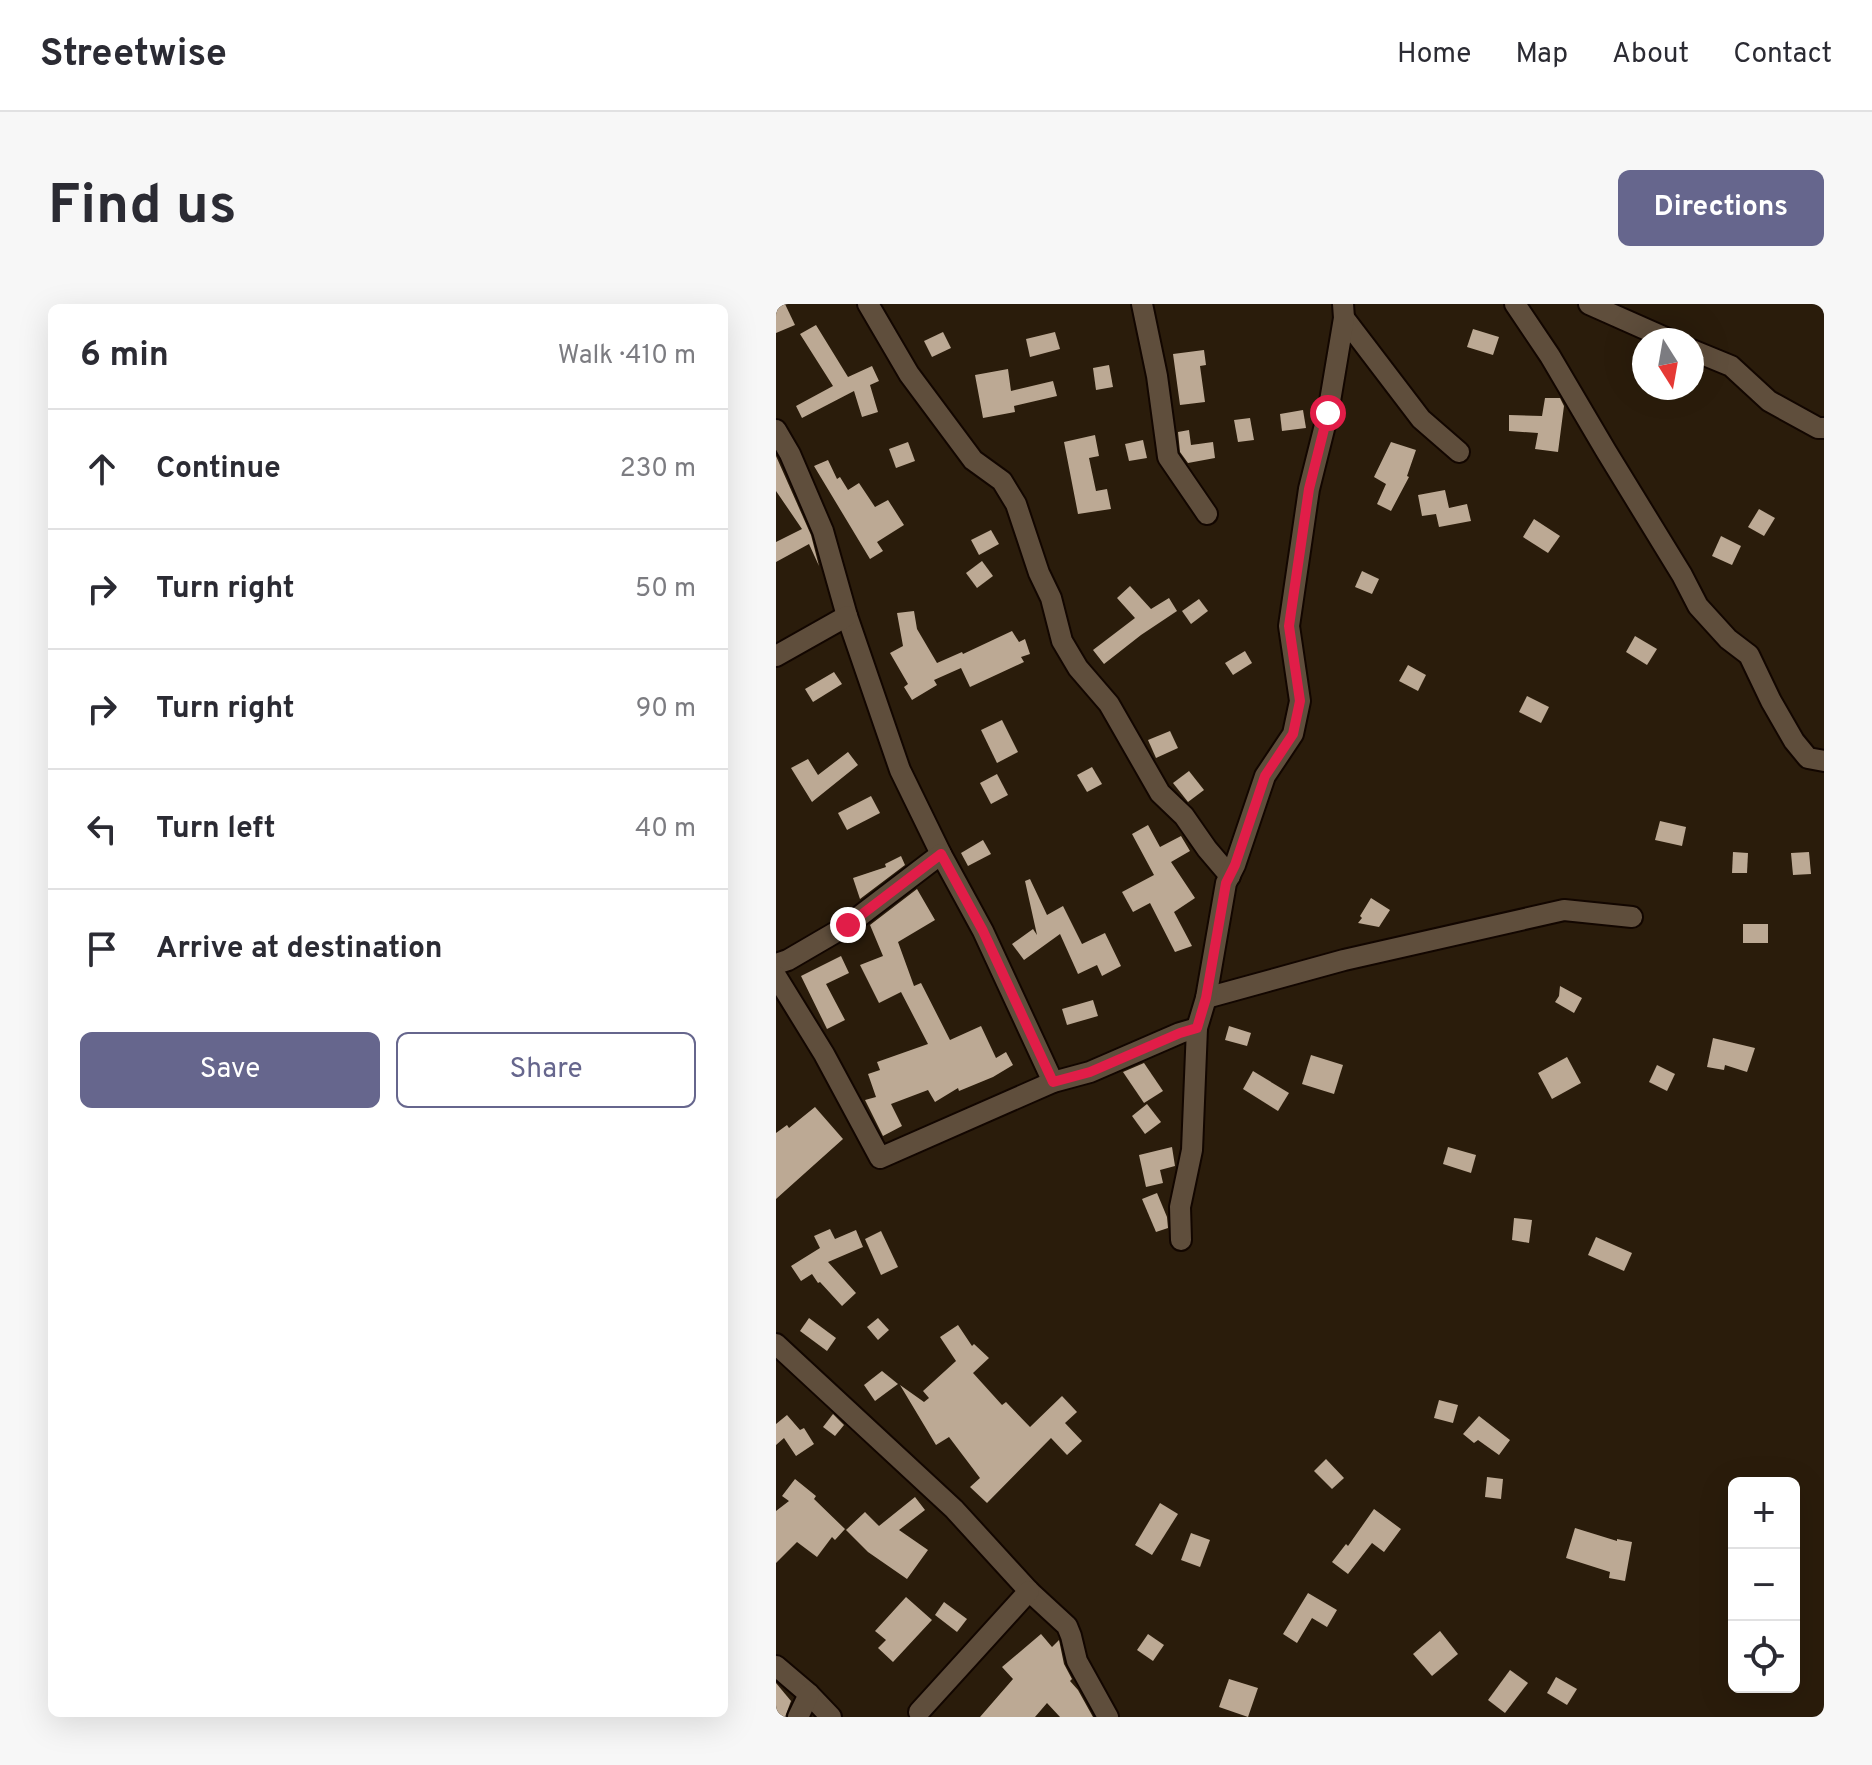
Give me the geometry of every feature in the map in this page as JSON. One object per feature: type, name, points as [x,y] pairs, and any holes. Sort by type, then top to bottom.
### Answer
[{"type":"street","points":[[868,304],[909,374],[973,460],[1002,481],[1016,504],[1039,573],[1051,598],[1062,641],[1078,668],[1109,704],[1160,793],[1184,816],[1230,876]]},
{"type":"street","points":[[1142,304],[1157,376],[1168,457],[1207,514]]},
{"type":"street","points":[[1515,304],[1550,356],[1698,606],[1728,639],[1749,655],[1794,741],[1808,758],[1824,761]]},
{"type":"street","points":[[1589,304],[1643,328]]},
{"type":"street","points":[[1181,1240],[1180,1207],[1192,1150],[1197,1028],[1206,998],[1226,883],[1265,776],[1293,734],[1300,701],[1289,626],[1309,489],[1328,413],[1344,311]]},
{"type":"street","points":[[1344,311],[1421,419],[1459,452]]},
{"type":"street","points":[[1704,355],[1731,366],[1769,401],[1818,428],[1824,428]]},
{"type":"street","points":[[776,430],[783,457],[823,531],[847,616],[900,770],[983,931],[1053,1082]]},
{"type":"street","points":[[776,656],[847,616]]},
{"type":"street","points":[[776,964],[848,925],[941,854]]},
{"type":"street","points":[[1206,998],[1344,960],[1564,910],[1632,917]]},
{"type":"street","points":[[776,976],[824,1054],[880,1158],[1053,1082],[1090,1072],[1197,1028]]},
{"type":"street","points":[[776,1344],[954,1509],[1029,1591],[1067,1626],[1077,1661],[1108,1717]]},
{"type":"street","points":[[919,1712],[1029,1591]]},
{"type":"street","points":[[776,1666],[831,1717]]},
{"type":"street","points":[[798,1717],[809,1694]]},
{"type":"building","points":[[776,304],[785,304],[795,325],[776,333]]},
{"type":"building","points":[[816,325],[848,377],[872,366],[879,381],[870,385],[878,412],[862,417],[854,391],[802,418],[796,406],[833,386],[800,334]]},
{"type":"building","points":[[1473,329],[1499,337],[1493,355],[1467,347]]},
{"type":"building","points":[[943,332],[951,348],[932,357],[924,341]]},
{"type":"building","points":[[1055,332],[1060,349],[1030,357],[1026,339]]},
{"type":"building","points":[[1204,350],[1206,365],[1200,366],[1205,402],[1180,405],[1173,354]]},
{"type":"building","points":[[1109,365],[1113,387],[1096,390],[1093,368]]},
{"type":"building","points":[[1008,369],[1011,391],[1053,381],[1057,396],[1014,406],[1015,412],[983,418],[975,375]]},
{"type":"building","points":[[1545,398],[1560,398],[1564,406],[1558,452],[1535,449],[1538,433],[1509,431],[1509,415],[1542,416]]},
{"type":"building","points":[[1303,410],[1306,428],[1282,431],[1280,414]]},
{"type":"building","points":[[1250,418],[1254,440],[1238,442],[1234,420]]},
{"type":"building","points":[[1189,430],[1191,445],[1213,442],[1215,458],[1188,463],[1180,452],[1178,432]]},
{"type":"building","points":[[1095,435],[1099,456],[1089,458],[1096,491],[1107,489],[1111,509],[1078,514],[1064,442]]},
{"type":"building","points":[[1143,440],[1147,458],[1129,461],[1125,444]]},
{"type":"building","points":[[908,442],[915,461],[896,468],[889,449]]},
{"type":"building","points":[[1391,442],[1416,450],[1409,477],[1391,511],[1377,504],[1386,484],[1374,477]]},
{"type":"building","points":[[776,456],[811,535],[819,566],[809,544],[776,562],[776,542],[802,529],[776,491]]},
{"type":"building","points":[[828,460],[837,479],[840,477],[848,490],[859,483],[875,507],[888,500],[904,525],[877,542],[883,551],[870,559],[814,466]]},
{"type":"building","points":[[1445,490],[1449,508],[1467,504],[1471,521],[1439,527],[1436,514],[1422,516],[1418,495]]},
{"type":"building","points":[[1759,509],[1775,518],[1764,536],[1748,527]]},
{"type":"building","points":[[1534,519],[1560,536],[1548,553],[1523,537]]},
{"type":"building","points":[[991,530],[999,544],[979,555],[971,540]]},
{"type":"building","points":[[1721,536],[1741,546],[1732,565],[1712,556]]},
{"type":"building","points":[[982,561],[993,576],[977,588],[966,573]]},
{"type":"building","points":[[1362,571],[1379,579],[1372,594],[1355,587]]},
{"type":"building","points":[[1130,586],[1151,609],[1169,598],[1177,611],[1104,664],[1093,650],[1135,618],[1117,598]]},
{"type":"building","points":[[1199,599],[1208,611],[1191,624],[1182,611]]},
{"type":"building","points":[[914,611],[917,629],[937,663],[1012,631],[1019,642],[1025,639],[1030,654],[1021,657],[1024,662],[970,687],[961,668],[934,680],[937,685],[912,700],[904,687],[908,684],[890,653],[903,646],[897,613]]},
{"type":"building","points":[[1635,636],[1657,649],[1647,665],[1626,652]]},
{"type":"building","points":[[1245,651],[1252,663],[1233,675],[1225,663]]},
{"type":"building","points":[[1408,665],[1426,675],[1418,691],[1399,681]]},
{"type":"building","points":[[834,672],[842,684],[813,702],[805,689]]},
{"type":"building","points":[[1527,696],[1549,707],[1541,723],[1519,712]]},
{"type":"building","points":[[1002,720],[1018,752],[997,763],[981,730]]},
{"type":"building","points":[[1170,731],[1178,748],[1156,758],[1148,740]]},
{"type":"building","points":[[848,752],[858,765],[812,802],[791,768],[808,759],[818,775]]},
{"type":"building","points":[[1092,767],[1102,784],[1087,792],[1077,775]]},
{"type":"building","points":[[1189,771],[1204,790],[1188,802],[1173,783]]},
{"type":"building","points":[[997,774],[1008,795],[991,804],[980,783]]},
{"type":"building","points":[[871,796],[880,813],[847,830],[838,813]]},
{"type":"building","points":[[1660,821],[1686,827],[1682,846],[1655,840]]},
{"type":"building","points":[[1148,825],[1160,847],[1181,836],[1190,851],[1171,862],[1195,898],[1174,912],[1192,946],[1175,952],[1150,903],[1133,912],[1122,892],[1154,875],[1132,834]]},
{"type":"building","points":[[983,840],[991,854],[968,866],[961,853]]},
{"type":"building","points":[[1733,852],[1748,853],[1747,873],[1732,873]]},
{"type":"building","points":[[1809,852],[1811,874],[1793,875],[1791,853]]},
{"type":"building","points":[[901,856],[905,865],[860,899],[853,878],[886,867],[885,864]]},
{"type":"building","points":[[1030,879],[1047,915],[1063,906],[1082,944],[1105,933],[1121,966],[1102,976],[1097,965],[1078,974],[1060,934],[1024,960],[1012,944],[1033,929],[1037,935],[1025,881]]},
{"type":"building","points":[[917,889],[935,920],[898,942],[914,986],[921,983],[950,1040],[981,1026],[996,1058],[1006,1052],[1013,1065],[993,1077],[959,1091],[958,1088],[935,1102],[928,1090],[891,1104],[902,1126],[883,1136],[865,1100],[876,1097],[868,1074],[880,1070],[877,1062],[928,1044],[901,992],[879,1003],[860,965],[883,956],[870,925]]},
{"type":"building","points":[[1371,898],[1390,910],[1379,927],[1358,923]]},
{"type":"building","points":[[1743,924],[1768,924],[1768,943],[1743,943]]},
{"type":"building","points":[[841,956],[849,973],[826,984],[845,1020],[827,1029],[801,976]]},
{"type":"building","points":[[1560,986],[1582,998],[1574,1013],[1555,1002]]},
{"type":"building","points":[[1093,1000],[1098,1016],[1067,1025],[1062,1009]]},
{"type":"building","points":[[1229,1026],[1251,1033],[1247,1046],[1225,1040]]},
{"type":"building","points":[[1713,1038],[1755,1048],[1747,1072],[1725,1065],[1724,1070],[1707,1067]]},
{"type":"building","points":[[1311,1055],[1343,1065],[1334,1094],[1302,1084]]},
{"type":"building","points":[[1567,1057],[1581,1083],[1552,1099],[1538,1073]]},
{"type":"building","points":[[1144,1063],[1163,1091],[1144,1103],[1123,1072]]},
{"type":"building","points":[[1657,1065],[1675,1074],[1667,1091],[1649,1082]]},
{"type":"building","points":[[1253,1071],[1289,1093],[1278,1111],[1243,1089]]},
{"type":"building","points":[[1147,1104],[1161,1122],[1145,1134],[1132,1116]]},
{"type":"building","points":[[815,1107],[843,1139],[776,1199],[776,1133],[787,1125],[789,1128]]},
{"type":"building","points":[[1172,1147],[1175,1166],[1160,1170],[1163,1183],[1146,1187],[1139,1155]]},
{"type":"building","points":[[1448,1147],[1476,1155],[1471,1173],[1443,1164]]},
{"type":"building","points":[[1157,1193],[1168,1228],[1156,1232],[1142,1199]]},
{"type":"building","points":[[1514,1218],[1532,1220],[1529,1243],[1512,1240]]},
{"type":"building","points":[[830,1229],[835,1239],[856,1230],[863,1247],[828,1262],[856,1293],[842,1306],[812,1274],[801,1281],[791,1266],[820,1248],[814,1236]]},
{"type":"building","points":[[881,1231],[898,1267],[881,1275],[865,1239]]},
{"type":"building","points":[[1596,1237],[1632,1253],[1624,1271],[1588,1255]]},
{"type":"building","points":[[809,1318],[836,1338],[827,1351],[800,1331]]},
{"type":"building","points":[[878,1318],[889,1330],[878,1340],[867,1327]]},
{"type":"building","points":[[958,1325],[972,1346],[974,1344],[989,1358],[973,1373],[1002,1405],[1006,1402],[1030,1427],[1062,1396],[1077,1412],[1065,1423],[1082,1441],[1067,1455],[1051,1438],[987,1503],[970,1487],[980,1478],[949,1437],[936,1445],[900,1385],[924,1402],[929,1398],[923,1391],[956,1361],[940,1337]]},
{"type":"building","points":[[882,1371],[898,1384],[875,1401],[864,1385]]},
{"type":"building","points":[[1439,1400],[1458,1405],[1453,1423],[1434,1418]]},
{"type":"building","points":[[833,1414],[844,1425],[835,1436],[823,1427]]},
{"type":"building","points":[[787,1415],[800,1430],[804,1428],[814,1444],[796,1456],[784,1438],[776,1445],[776,1424]]},
{"type":"building","points":[[1479,1416],[1510,1440],[1499,1455],[1463,1434]]},
{"type":"building","points":[[1326,1459],[1344,1478],[1332,1489],[1314,1471]]},
{"type":"building","points":[[1487,1477],[1503,1479],[1501,1499],[1485,1497]]},
{"type":"building","points":[[795,1479],[816,1496],[814,1499],[845,1529],[835,1540],[832,1537],[817,1557],[797,1542],[776,1563],[776,1511],[789,1501],[782,1496]]},
{"type":"building","points":[[915,1497],[925,1510],[899,1530],[928,1550],[907,1579],[868,1552],[846,1530],[865,1512],[879,1526]]},
{"type":"building","points":[[1160,1503],[1178,1514],[1152,1555],[1135,1545]]},
{"type":"building","points":[[1374,1509],[1401,1529],[1384,1552],[1372,1543],[1348,1574],[1332,1562],[1346,1544],[1348,1546]]},
{"type":"building","points":[[1575,1528],[1617,1541],[1632,1542],[1625,1581],[1609,1578],[1610,1572],[1566,1558]]},
{"type":"building","points":[[1191,1533],[1210,1540],[1200,1567],[1181,1560]]},
{"type":"building","points":[[1308,1593],[1337,1610],[1327,1627],[1312,1618],[1297,1643],[1283,1634]]},
{"type":"building","points":[[906,1597],[932,1620],[893,1662],[878,1648],[886,1640],[875,1631]]},
{"type":"building","points":[[944,1602],[967,1619],[957,1632],[935,1615]]},
{"type":"building","points":[[1440,1631],[1458,1654],[1432,1676],[1413,1654]]},
{"type":"building","points":[[1041,1634],[1052,1647],[1059,1640],[1064,1664],[1072,1679],[1070,1681],[1093,1717],[1060,1717],[1047,1703],[1035,1717],[980,1717],[1013,1679],[1002,1667]]},
{"type":"building","points":[[1148,1634],[1164,1645],[1153,1661],[1137,1650]]},
{"type":"building","points":[[1510,1670],[1528,1683],[1505,1713],[1488,1700]]},
{"type":"building","points":[[1556,1677],[1577,1689],[1567,1705],[1547,1693]]},
{"type":"building","points":[[1229,1679],[1258,1688],[1248,1717],[1219,1707]]},
{"type":"building","points":[[776,1683],[791,1701],[785,1717],[776,1717]]},
{"type":"route","points":[[848,925],[941,854],[983,931],[1053,1082],[1090,1072],[1197,1028],[1206,998],[1226,883],[1265,776],[1293,734],[1300,701],[1289,626],[1309,489],[1328,413]]}]
